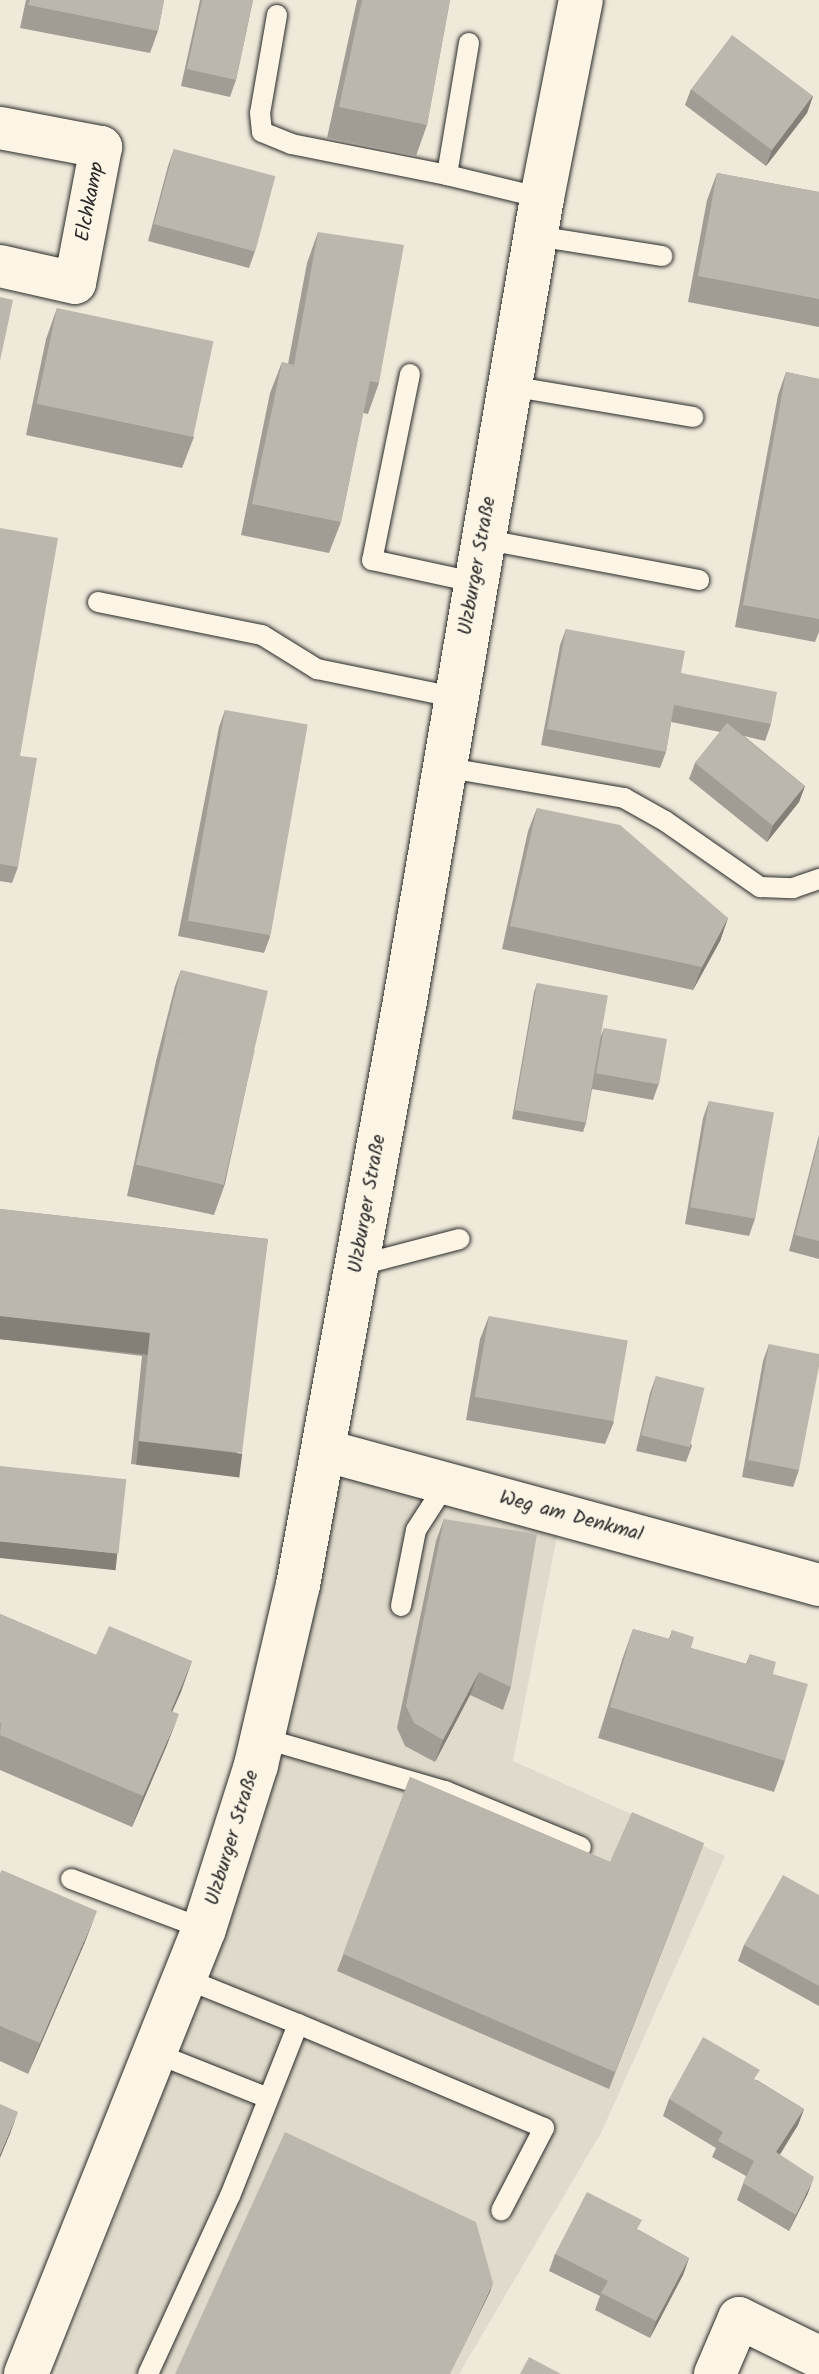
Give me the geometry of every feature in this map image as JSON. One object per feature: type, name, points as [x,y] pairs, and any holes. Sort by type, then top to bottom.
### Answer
[{"type":"main road","name":"Ulzburger Straße","points":[[26,2374],[204,1929],[262,1738],[298,1585],[405,1001],[454,697],[539,217],[581,0]]},
{"type":"street","name":"Elchkamp","points":[[0,128],[101,147],[75,283],[0,266]]},
{"type":"street","name":"Weg am Denkmal","points":[[323,1450],[819,1585]]},
{"type":"street","points":[[715,2374],[739,2318],[802,2360]]},
{"type":"lane","points":[[277,15],[260,113],[262,132],[291,144],[447,175],[539,217],[662,256]]},
{"type":"lane","points":[[447,175],[469,43]]},
{"type":"lane","points":[[410,374],[372,560],[474,582]]},
{"type":"lane","points":[[510,386],[693,417]]},
{"type":"lane","points":[[482,539],[699,580]]},
{"type":"lane","points":[[98,602],[262,635],[317,669],[454,697]]},
{"type":"lane","points":[[443,767],[624,798],[665,821],[760,887],[793,888],[819,879]]},
{"type":"lane","points":[[356,1266],[460,1239]]},
{"type":"lane","points":[[401,1606],[416,1530],[447,1482]]},
{"type":"lane","points":[[262,1738],[445,1791],[581,1847]]},
{"type":"lane","points":[[71,1879],[204,1929]]},
{"type":"lane","points":[[186,1979],[544,2128],[501,2211]]},
{"type":"lane","points":[[148,2374],[230,2196],[298,2024]]},
{"type":"lane","points":[[155,2053],[268,2098]]},
{"type":"shaded area","points":[[334,1473],[558,1531],[513,1761],[725,1856],[602,2131],[459,2374],[56,2374],[232,1909]]},
{"type":"building","points":[[30,0],[164,0],[158,31],[28,5]]},
{"type":"building","points":[[202,0],[253,0],[236,80],[187,69]]},
{"type":"building","points":[[362,0],[450,0],[427,125],[339,107]]},
{"type":"building","points":[[732,35],[813,96],[772,150],[691,89]]},
{"type":"building","points":[[174,149],[275,176],[255,252],[154,224]]},
{"type":"building","points":[[717,173],[819,192],[819,299],[698,276]]},
{"type":"building","points":[[318,232],[404,245],[379,383],[370,381],[341,522],[252,504],[282,362],[294,365]]},
{"type":"building","points":[[0,297],[13,300],[0,361]]},
{"type":"building","points":[[57,308],[214,341],[193,437],[37,404]]},
{"type":"building","points":[[786,372],[819,379],[819,619],[743,605]]},
{"type":"building","points":[[0,528],[58,538],[20,756],[37,758],[18,867],[0,864]]},
{"type":"building","points":[[566,629],[685,651],[681,673],[777,692],[771,724],[674,705],[666,752],[547,729]]},
{"type":"building","points":[[225,710],[308,725],[271,935],[188,921]]},
{"type":"building","points":[[727,723],[805,786],[773,826],[695,763]]},
{"type":"building","points":[[537,808],[620,825],[728,918],[702,967],[510,926]]},
{"type":"building","points":[[181,970],[268,991],[254,1051],[167,1030],[164,1038]]},
{"type":"building","points":[[537,983],[608,996],[586,1123],[515,1110]]},
{"type":"building","points":[[604,1028],[667,1039],[659,1084],[596,1073]]},
{"type":"building","points":[[167,1030],[255,1050],[224,1185],[136,1164]]},
{"type":"building","points":[[709,1101],[774,1112],[755,1219],[690,1207]]},
{"type":"building","points":[[819,1139],[819,1241],[795,1235]]},
{"type":"building","points":[[0,1209],[268,1239],[242,1453],[139,1441],[150,1333],[0,1316]]},
{"type":"building","points":[[489,1316],[628,1340],[614,1421],[475,1397]]},
{"type":"building","points":[[769,1344],[819,1354],[799,1470],[748,1460]]},
{"type":"building","points":[[656,1376],[705,1388],[690,1447],[641,1435]]},
{"type":"building","points":[[0,1466],[126,1479],[118,1554],[0,1541]]},
{"type":"building","points":[[444,1519],[537,1534],[511,1687],[479,1672],[443,1740],[414,1723],[406,1706]]},
{"type":"building","points":[[0,1614],[96,1655],[109,1626],[192,1661],[171,1711],[179,1714],[143,1796],[0,1735]]},
{"type":"building","points":[[633,1629],[670,1639],[672,1630],[694,1637],[691,1648],[747,1664],[750,1654],[776,1662],[773,1674],[808,1684],[785,1761],[610,1707]]},
{"type":"building","points":[[410,1777],[610,1862],[632,1812],[704,1843],[615,2072],[343,1954]]},
{"type":"building","points":[[2,1870],[97,1911],[40,2043],[0,2026]]},
{"type":"building","points":[[783,1875],[819,1895],[819,1986],[744,1945]]},
{"type":"building","points":[[703,2037],[760,2070],[754,2079],[804,2109],[776,2152],[814,2177],[796,2215],[743,2183],[754,2161],[718,2141],[723,2132],[669,2099]]},
{"type":"building","points":[[0,2104],[18,2112],[0,2154]]},
{"type":"building","points":[[285,2132],[476,2222],[493,2283],[450,2374],[175,2374]]},
{"type":"building","points":[[587,2192],[642,2220],[637,2229],[689,2258],[656,2321],[601,2293],[608,2281],[555,2254]]},
{"type":"building","points":[[529,2357],[561,2374],[520,2374]]}]
